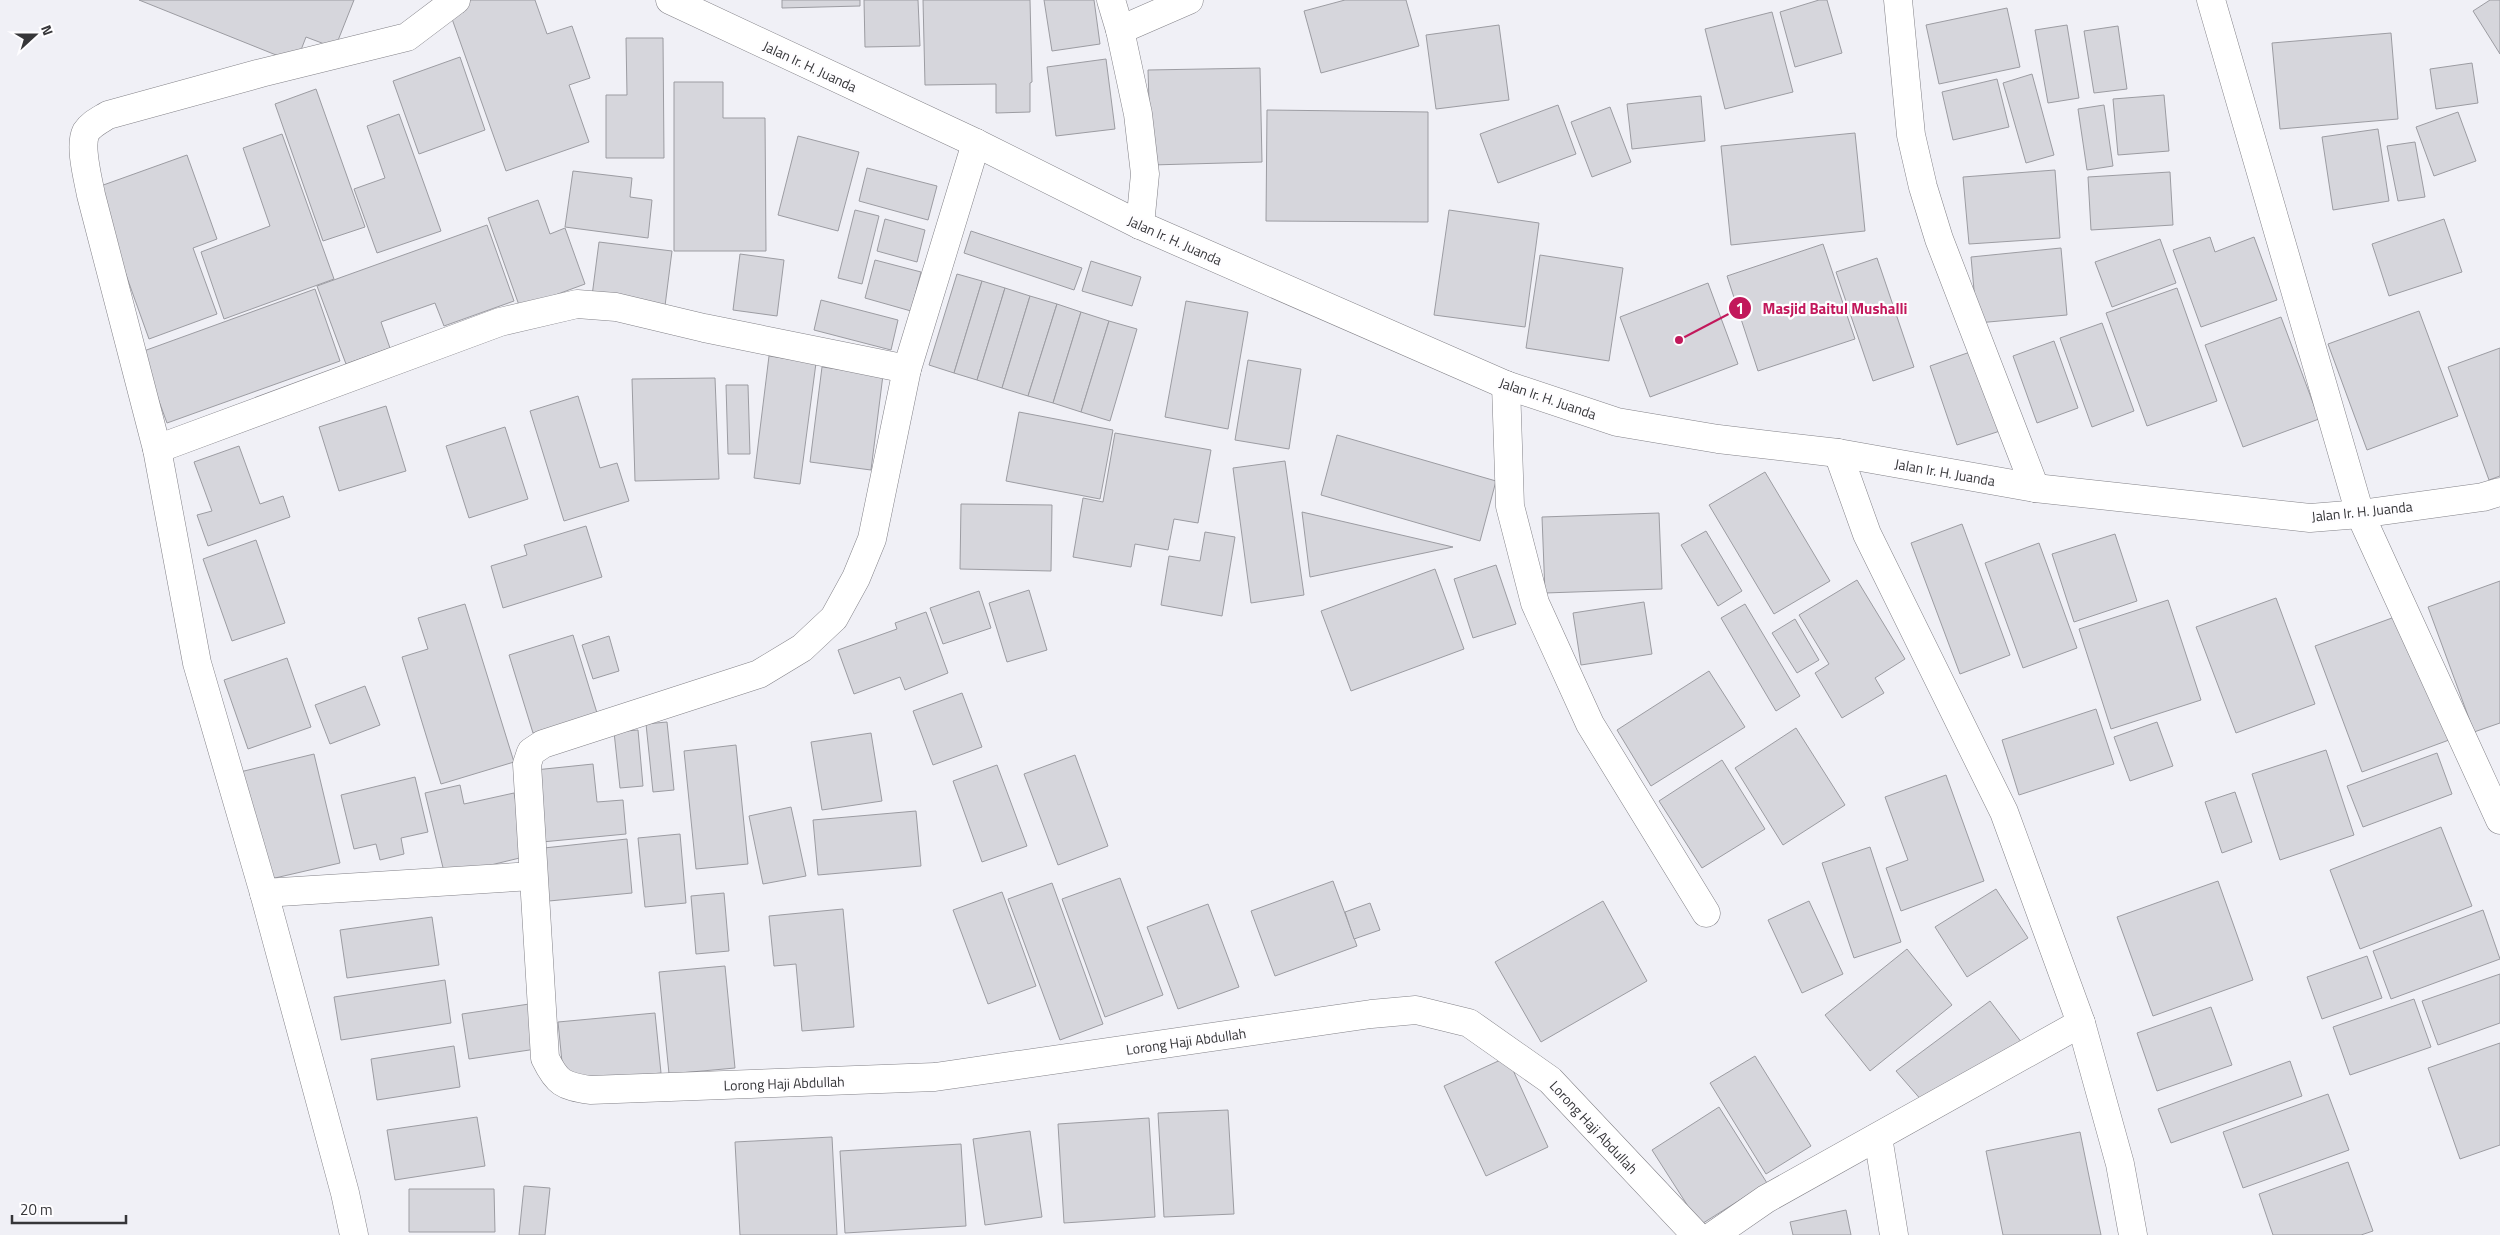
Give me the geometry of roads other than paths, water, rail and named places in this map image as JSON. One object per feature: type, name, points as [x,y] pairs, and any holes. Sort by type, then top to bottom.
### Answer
[{"type":"street","points":[[354,1235],[345,1193],[264,893],[197,663],[156,449],[91,195],[84,153],[86,133],[94,123],[108,115],[261,73],[407,37],[456,0]]},
{"type":"street","name":"Jalan Ir. H. Juanda","points":[[670,0],[976,143],[1140,225],[1506,385],[1617,422],[1718,439],[1838,453],[2035,488],[2310,518],[2360,514],[2483,497],[2500,492]]},
{"type":"street","points":[[1111,0],[1120,30],[1138,114],[1146,174],[1140,225]]},
{"type":"street","points":[[1120,30],[1189,0]]},
{"type":"street","points":[[1898,0],[1911,135],[1923,187],[1939,239],[2035,488]]},
{"type":"street","points":[[2211,0],[2360,514],[2500,820]]},
{"type":"street","points":[[156,449],[500,322],[577,304],[616,306],[704,328],[907,369],[976,143]]},
{"type":"street","name":"Lorong Haji Abdullah","points":[[907,369],[872,539],[856,578],[834,618],[802,648],[759,674],[543,744],[531,752],[527,764],[544,1058],[554,1077],[569,1087],[590,1090],[935,1078],[1371,1014],[1416,1010],[1469,1023],[1550,1080],[1696,1235]]},
{"type":"street","points":[[1506,385],[1510,506],[1535,603],[1590,724],[1706,913]]},
{"type":"street","points":[[1838,453],[1867,534],[2004,812],[2081,1024],[2120,1164],[2133,1235]]},
{"type":"street","points":[[264,893],[533,876]]},
{"type":"street","points":[[1714,1235],[1766,1199],[2081,1024]]},
{"type":"street","points":[[1878,1137],[1894,1235]]},
{"type":"place","name":"Masjid Baitul Mushalli","points":[[1679,340]]}]
